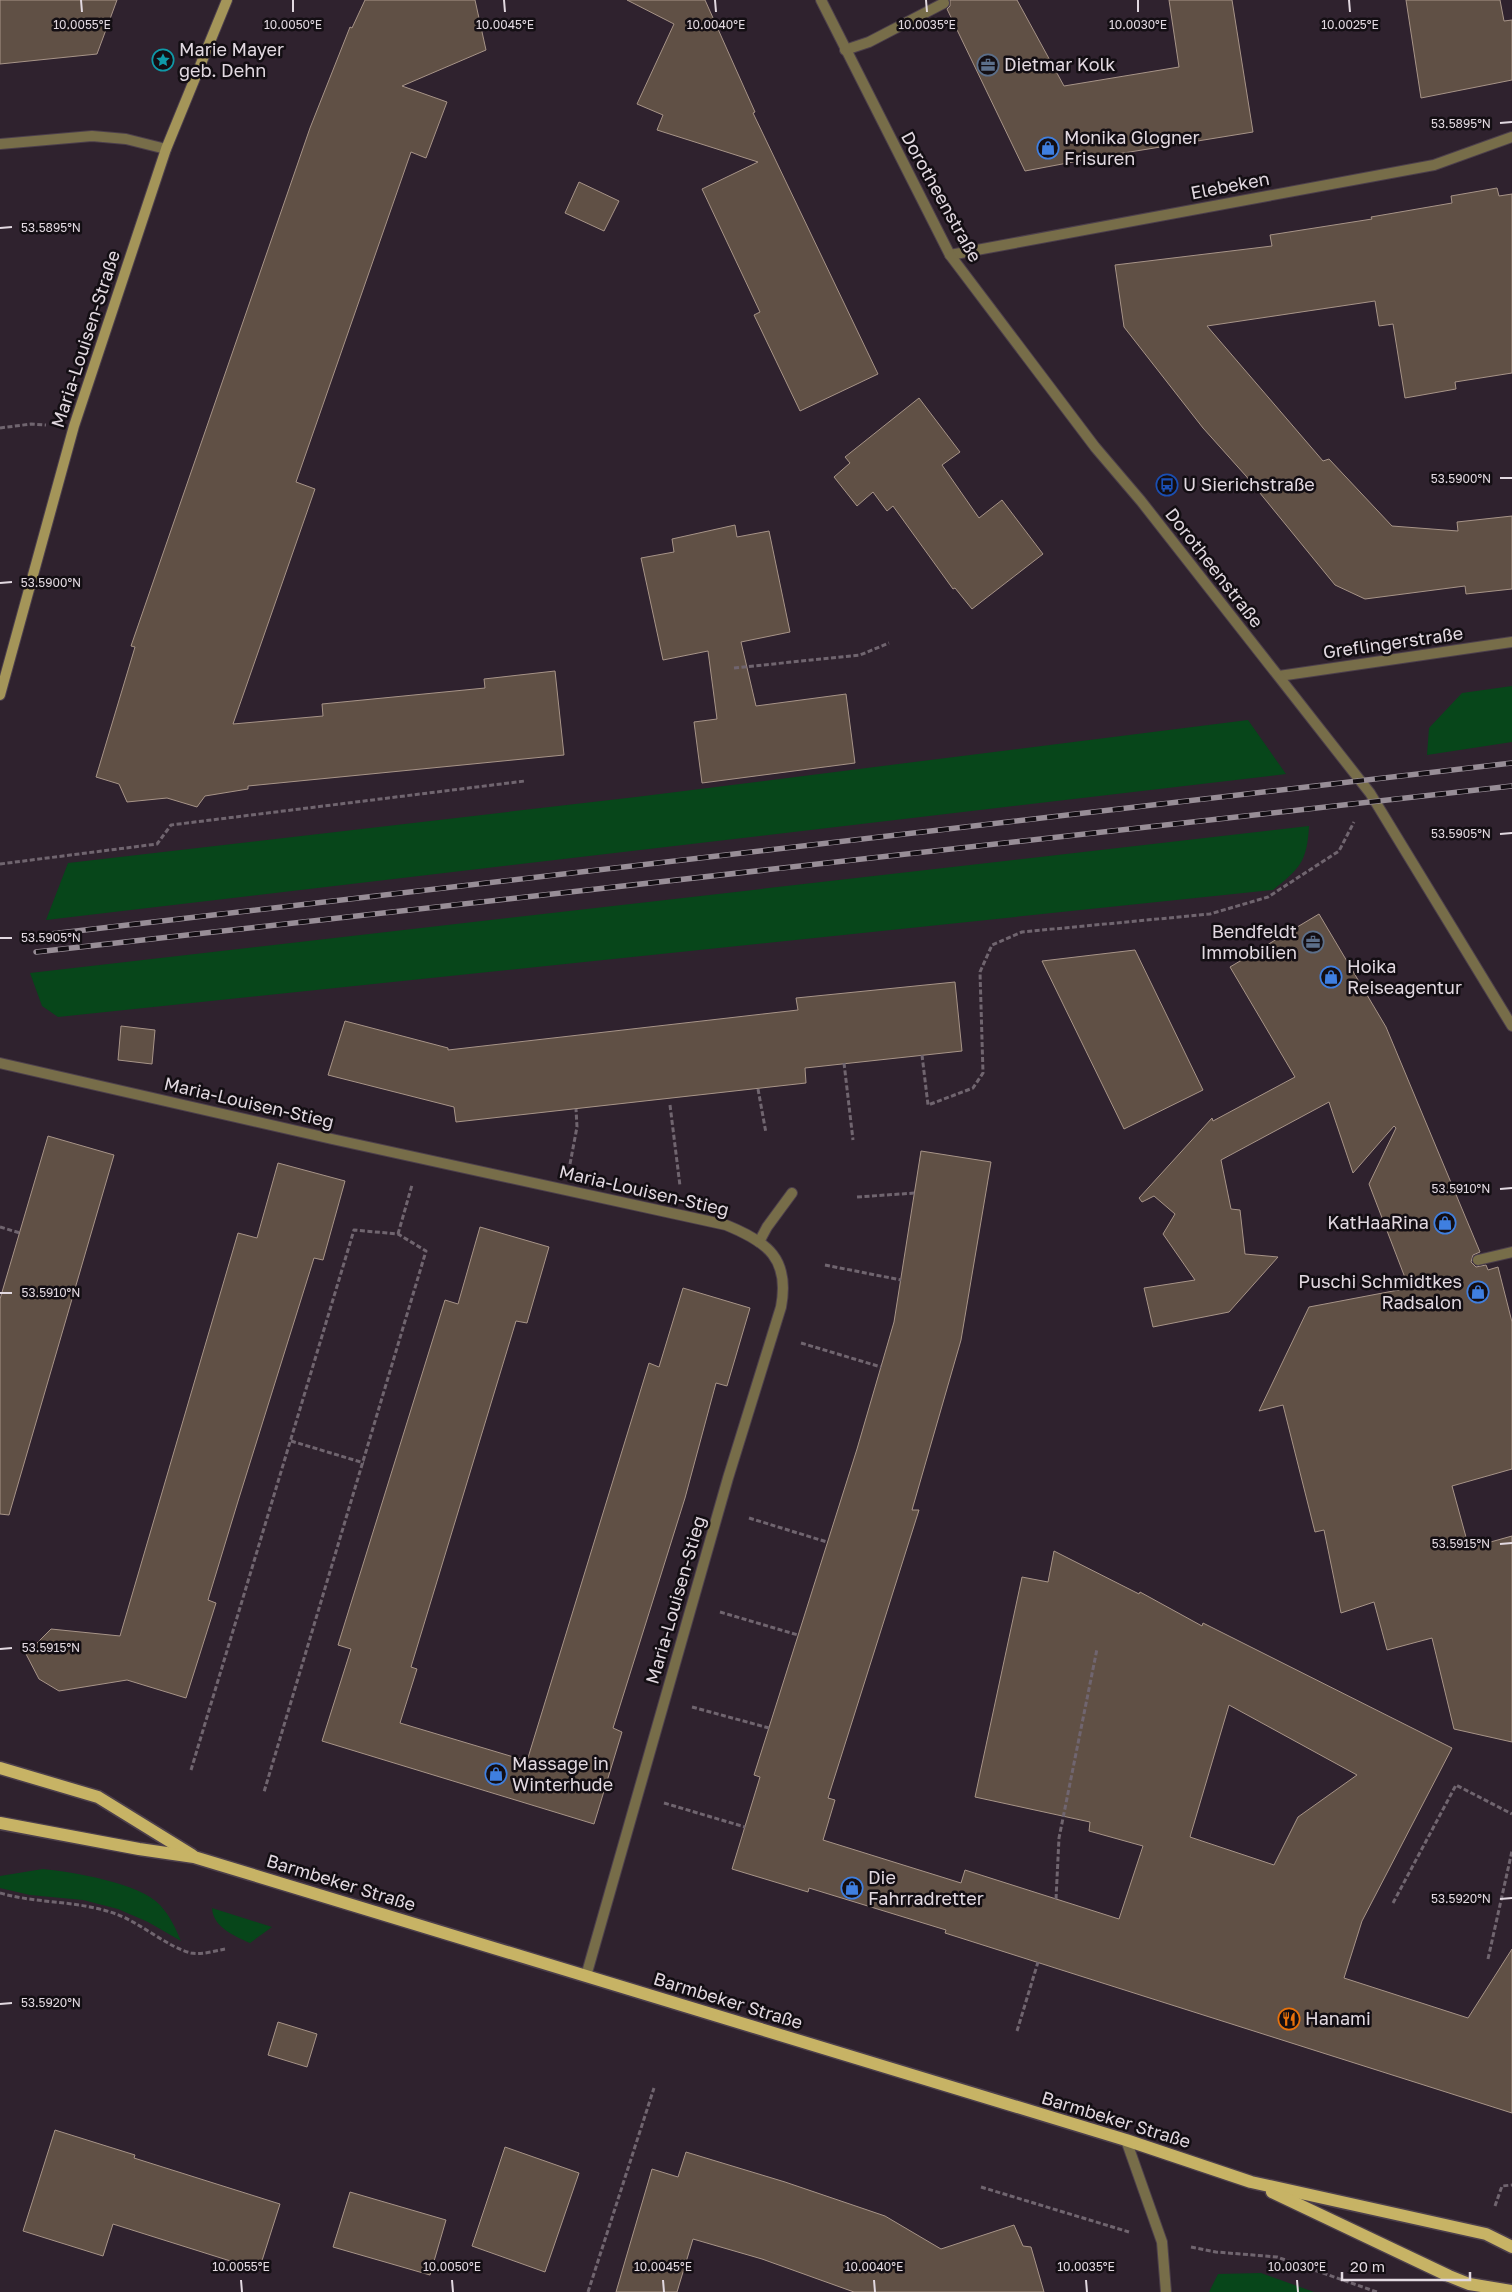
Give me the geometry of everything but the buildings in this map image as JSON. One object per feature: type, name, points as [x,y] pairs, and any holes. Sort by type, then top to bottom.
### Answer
[{"type":"main road","name":"Maria-Louisen-Straße","points":[[0,695],[74,426],[166,149],[227,0]]},
{"type":"main road","name":"Barmbeker Straße","points":[[0,1768],[98,1797],[173,1842],[194,1857]]},
{"type":"main road","name":"Barmbeker Straße","points":[[0,1823],[139,1849],[194,1857],[1126,2140],[1251,2182],[1486,2234],[1512,2247]]},
{"type":"main road","name":"Barmbeker Straße","points":[[1251,2182],[1449,2276],[1469,2284],[1512,2291]]},
{"type":"street","name":"Dorotheenstraße","points":[[821,0],[950,255],[1095,447],[1141,501],[1370,793],[1512,1026]]},
{"type":"street","points":[[845,50],[869,42],[944,3]]},
{"type":"street","points":[[0,144],[92,136],[126,139],[166,149]]},
{"type":"street","name":"Elebeken","points":[[950,255],[1434,165],[1512,137]]},
{"type":"street","name":"Greflingerstraße","points":[[1279,676],[1512,642]]},
{"type":"street","name":"Maria-Louisen-Stieg","points":[[0,1063],[332,1139],[726,1225],[745,1233],[759,1242],[774,1255],[780,1264],[783,1285],[781,1307],[728,1478],[586,1976]]},
{"type":"street","points":[[759,1242],[767,1227],[792,1193]]},
{"type":"street","points":[[1478,1260],[1512,1252]]},
{"type":"street","points":[[1126,2140],[1162,2242],[1166,2292]]},
{"type":"path","points":[[0,428],[31,424],[74,426]]},
{"type":"path","points":[[734,668],[860,654],[889,643]]},
{"type":"path","points":[[0,864],[157,844],[171,825],[525,781]]},
{"type":"path","points":[[922,1055],[928,1105],[973,1088],[983,1073],[980,972],[992,945],[1022,932],[1210,914],[1268,897],[1339,851]]},
{"type":"path","points":[[844,1063],[853,1140]]},
{"type":"path","points":[[758,1088],[766,1133]]},
{"type":"path","points":[[670,1105],[681,1194]]},
{"type":"path","points":[[569,1169],[577,1127],[576,1109]]},
{"type":"path","points":[[398,1234],[413,1182]]},
{"type":"path","points":[[857,1197],[915,1193]]},
{"type":"path","points":[[0,1227],[20,1233]]},
{"type":"path","points":[[191,1770],[354,1230],[398,1234],[426,1251],[264,1792]]},
{"type":"path","points":[[825,1265],[901,1280]]},
{"type":"path","points":[[801,1343],[881,1367]]},
{"type":"path","points":[[291,1441],[364,1463]]},
{"type":"path","points":[[748,1518],[827,1542]]},
{"type":"path","points":[[720,1612],[798,1635]]},
{"type":"path","points":[[1056,1899],[1059,1838],[1097,1649]]},
{"type":"path","points":[[691,1707],[769,1728]]},
{"type":"path","points":[[1393,1903],[1456,1785],[1512,1814]]},
{"type":"path","points":[[662,1802],[745,1827]]},
{"type":"path","points":[[1488,1959],[1512,1852]]},
{"type":"path","points":[[0,1893],[23,1900],[70,1902],[117,1914],[190,1953],[205,1953],[225,1949]]},
{"type":"path","points":[[1017,2031],[1038,1962]]},
{"type":"path","points":[[588,2292],[654,2088]]},
{"type":"path","points":[[1493,2212],[1502,2186],[1512,2185]]},
{"type":"green space","points":[[1512,686],[1512,742],[1427,755],[1429,728],[1462,693]]},
{"type":"green space","points":[[1248,720],[1286,774],[46,920],[68,863],[636,797]]},
{"type":"green space","points":[[1309,826],[1304,856],[1296,870],[1273,890],[58,1017],[42,1006],[30,973]]},
{"type":"green space","points":[[43,1869],[105,1880],[150,1897],[167,1913],[181,1941],[148,1922],[118,1909],[83,1900],[30,1895],[0,1888],[0,1876]]},
{"type":"green space","points":[[212,1908],[272,1927],[250,1943],[231,1934],[220,1926],[213,1915]]},
{"type":"green space","points":[[1261,2273],[1314,2292],[1209,2292],[1218,2274]]},
{"type":"railway","points":[[42,935],[1512,763]]},
{"type":"railway","points":[[36,952],[1512,786]]},
{"type":"place","name":"Marie Mayer geb. Dehn","points":[[163,60]]},
{"type":"place","name":"Dietmar Kolk","points":[[988,65]]},
{"type":"place","name":"Monika Glogner Frisuren","points":[[1048,148]]},
{"type":"place","name":"U Sierichstraße","points":[[1167,485]]},
{"type":"place","name":"Bendfeldt Immobilien","points":[[1313,942]]},
{"type":"place","name":"Hoika Reiseagentur","points":[[1331,977]]},
{"type":"place","name":"KatHaaRina","points":[[1445,1223]]},
{"type":"place","name":"Puschi Schmidtkes Radsalon","points":[[1478,1292]]},
{"type":"place","name":"Massage in Winterhude","points":[[496,1774]]},
{"type":"place","name":"Die Fahrradretter","points":[[852,1888]]},
{"type":"place","name":"Hanami","points":[[1289,2019]]}]
